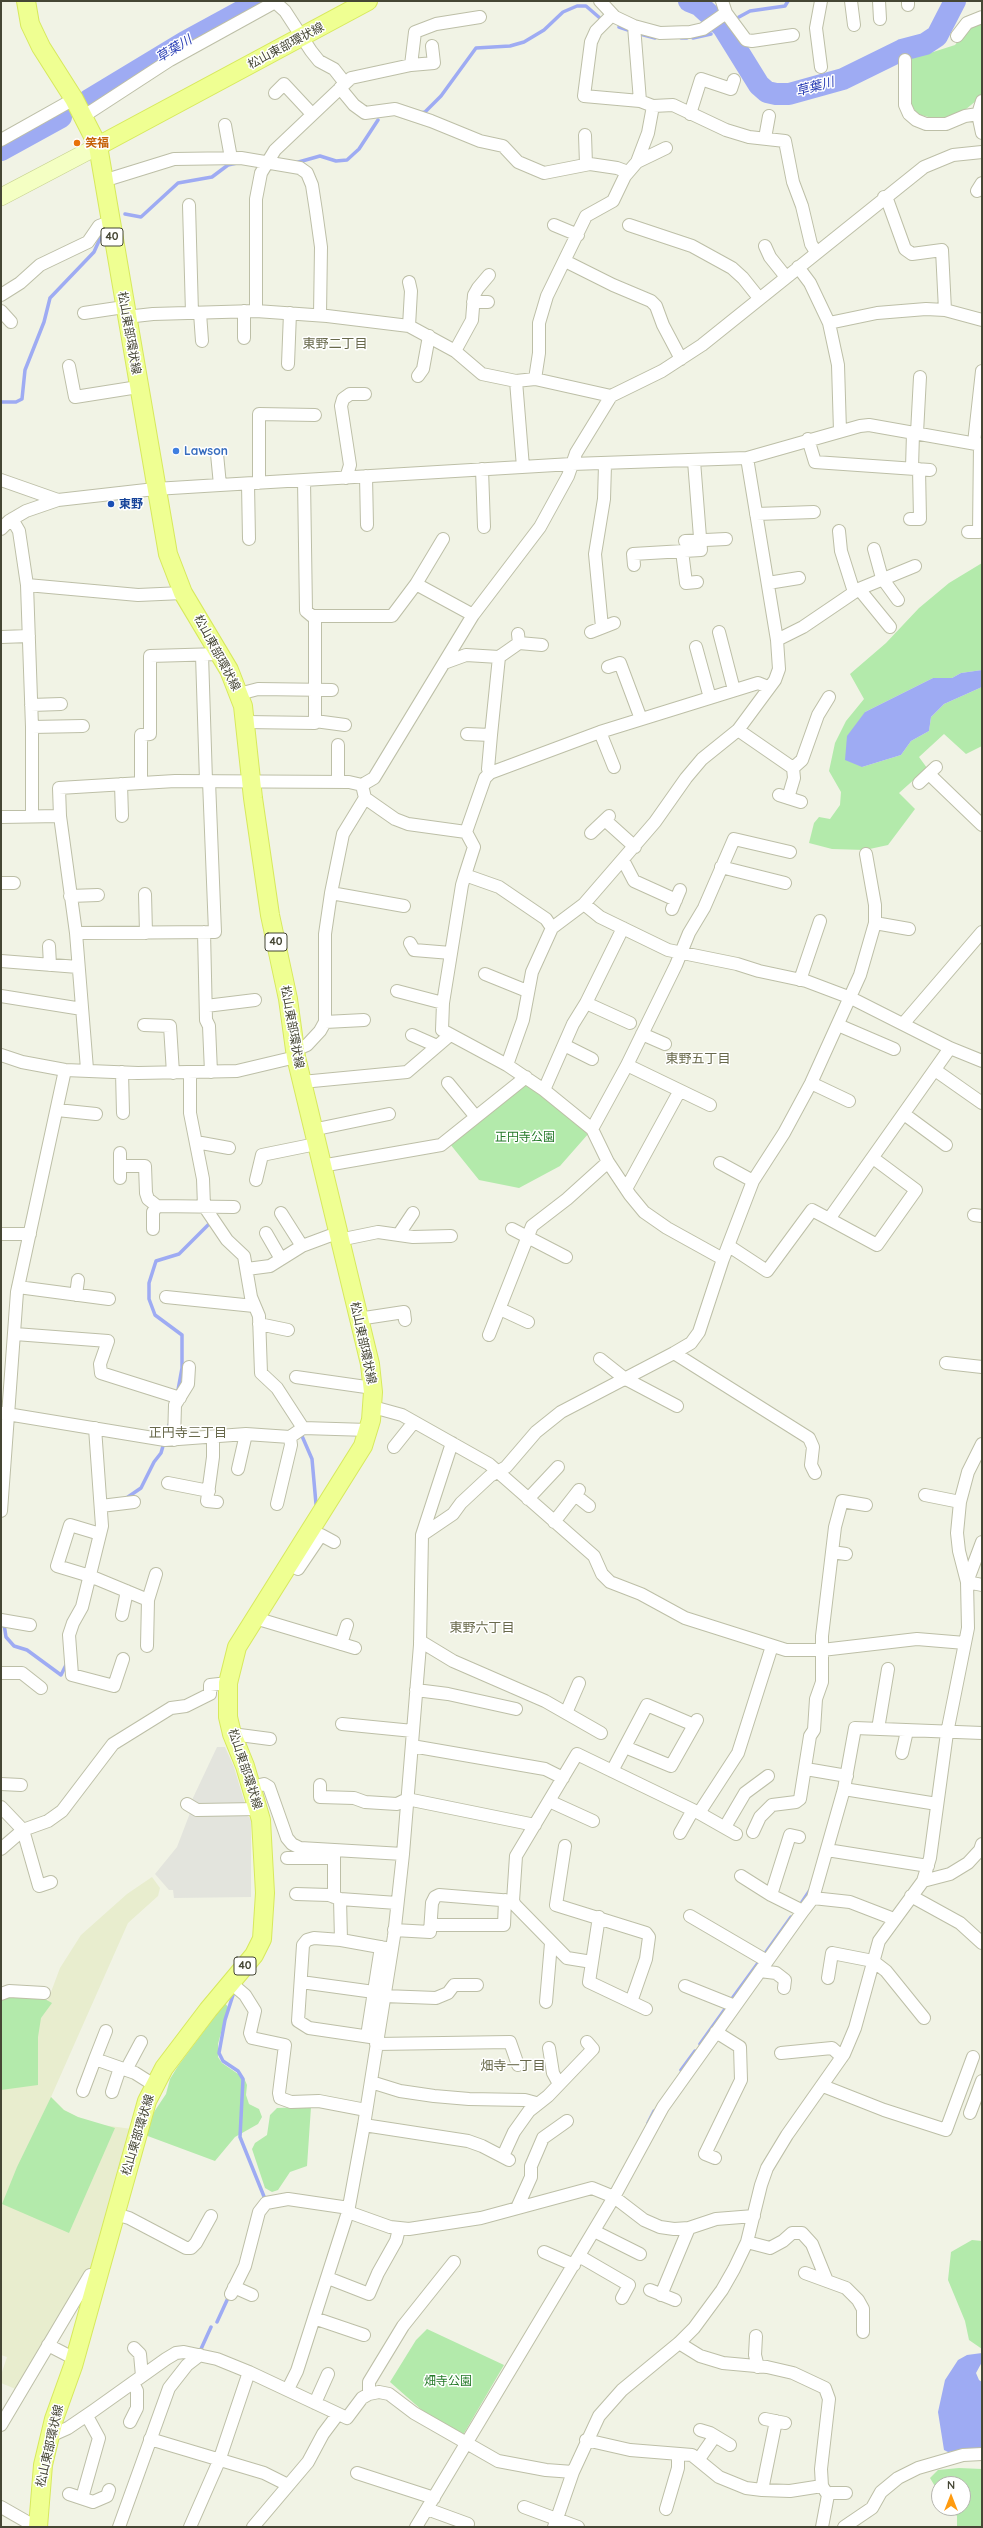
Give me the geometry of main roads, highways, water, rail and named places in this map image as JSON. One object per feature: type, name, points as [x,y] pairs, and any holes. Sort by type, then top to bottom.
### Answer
[{"type":"main road","name":"松山東部環状線","points":[[26,1],[30,24],[41,47],[84,116],[98,146],[155,489],[168,554],[183,593],[220,654],[239,694],[246,722],[251,781],[270,915],[288,999],[295,1054],[338,1237],[370,1364],[373,1388],[373,1407],[363,1446],[237,1646],[228,1683],[228,1717],[232,1734],[252,1787],[258,1809],[263,1842],[264,1924],[262,1939],[254,1955],[164,2068],[147,2101],[75,2358],[50,2436],[40,2492],[37,2527]]},
{"type":"main road","name":"松山東部環状線","points":[[98,146],[302,38],[368,1]]},
{"type":"water","points":[[982,670],[982,687],[944,704],[931,717],[929,731],[911,741],[901,755],[862,767],[845,760],[847,736],[865,712],[933,678],[952,678],[961,673]]},
{"type":"water","points":[[982,2353],[982,2362],[976,2373],[979,2380],[982,2382],[982,2449],[948,2452],[944,2450],[938,2412],[945,2380],[958,2360],[967,2355]]},
{"type":"waterway","name":"草葉川","points":[[89,100],[185,42],[260,1]]},
{"type":"waterway","name":"草葉川","points":[[689,1],[699,5],[723,27],[759,85],[767,92],[776,94],[789,94],[843,79],[902,50],[925,44],[937,36],[955,1]]},
{"type":"waterway","points":[[739,17],[750,11],[785,6],[788,1]]},
{"type":"waterway","points":[[421,113],[425,112],[441,96],[476,48],[510,46],[524,42],[544,30],[563,12],[577,6],[586,6],[601,19]]},
{"type":"waterway","name":"草葉川","points":[[719,30],[728,25]]},
{"type":"waterway","points":[[619,27],[628,30]]},
{"type":"waterway","points":[[640,34],[655,38]]},
{"type":"waterway","points":[[693,38],[711,34]]},
{"type":"waterway","points":[[681,38],[687,38]]},
{"type":"waterway","name":"草葉川","points":[[1,150],[61,117]]},
{"type":"waterway","points":[[295,163],[320,156],[336,161],[347,160],[359,149],[378,120]]},
{"type":"waterway","points":[[125,214],[141,217],[178,183],[212,177],[228,165],[237,163]]},
{"type":"waterway","points":[[1,402],[16,402],[22,399],[25,370],[44,322],[50,298],[94,252],[102,234]]},
{"type":"waterway","points":[[178,1390],[182,1368],[182,1335],[155,1315],[149,1299],[149,1283],[156,1261],[179,1254],[212,1221]]},
{"type":"waterway","points":[[125,1499],[141,1488],[154,1462],[161,1453],[169,1425]]},
{"type":"waterway","points":[[302,1436],[312,1459],[316,1504]]},
{"type":"waterway","points":[[4,1624],[6,1637],[14,1646],[27,1650],[61,1675],[67,1663]]},
{"type":"waterway","points":[[802,1902],[810,1890]]},
{"type":"waterway","points":[[766,1952],[791,1917]]},
{"type":"waterway","points":[[731,2000],[758,1963]]},
{"type":"waterway","points":[[233,1995],[225,2020],[219,2053],[223,2061],[238,2071],[243,2079],[240,2137],[265,2199]]},
{"type":"waterway","points":[[700,2044],[725,2009]]},
{"type":"waterway","points":[[681,2070],[695,2051]]},
{"type":"waterway","points":[[648,2123],[654,2111]]},
{"type":"waterway","points":[[217,2322],[228,2298]]},
{"type":"waterway","points":[[201,2349],[211,2327]]},
{"type":"place","name":"笑福","points":[[77,143]]},
{"type":"place","name":"Lawson","points":[[176,451]]},
{"type":"place","name":"東野","points":[[111,504]]},
{"type":"district","name":"東野二丁目","points":[[335,344]]},
{"type":"district","name":"東野五丁目","points":[[698,1059]]},
{"type":"district","name":"正円寺三丁目","points":[[188,1433]]},
{"type":"district","name":"東野六丁目","points":[[482,1628]]},
{"type":"district","name":"畑寺一丁目","points":[[513,2066]]},
{"type":"park label","name":"正円寺公園","points":[[525,1137]]},
{"type":"park label","name":"畑寺公園","points":[[448,2381]]}]
